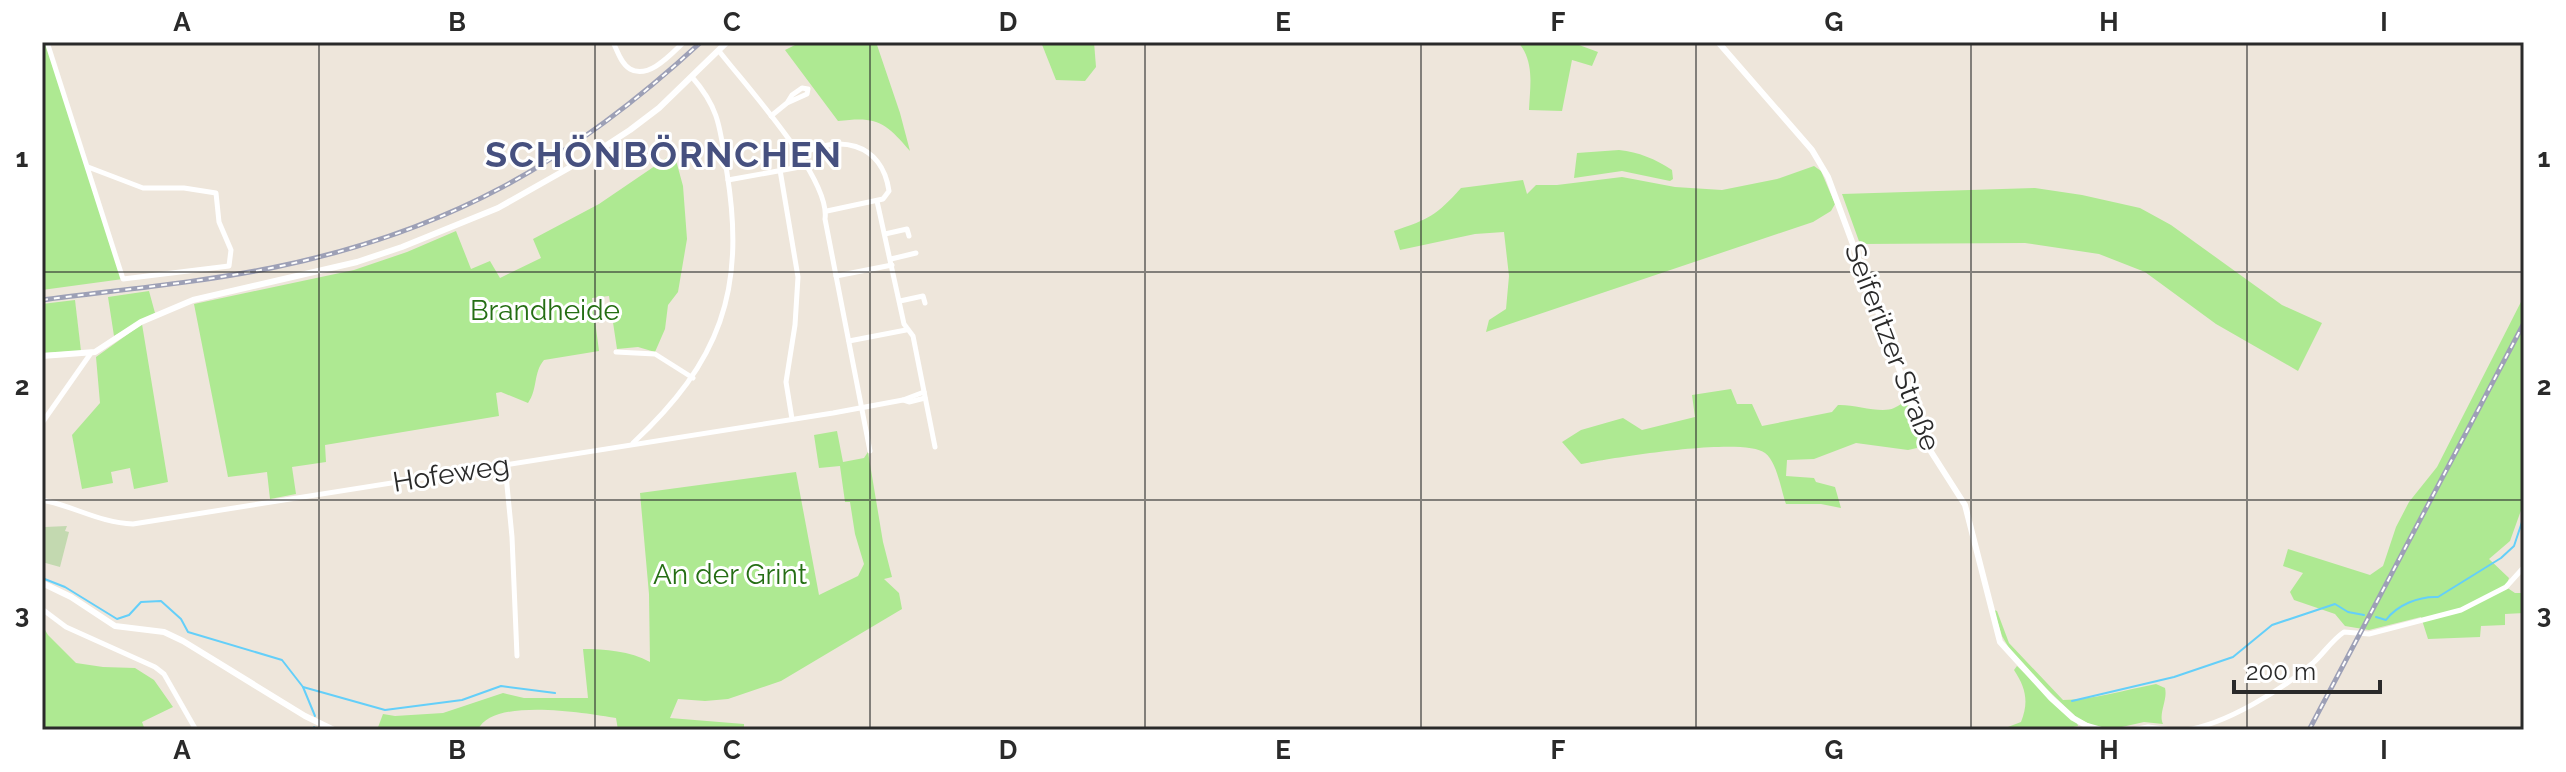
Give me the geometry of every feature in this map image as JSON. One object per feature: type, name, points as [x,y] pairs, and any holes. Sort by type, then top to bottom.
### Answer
[{"type":"street","points":[[47,42],[123,279],[229,266],[231,250],[219,222],[216,193],[184,188],[143,188],[88,167]]},
{"type":"street","points":[[613,42],[623,62],[635,71],[660,64],[684,42]]},
{"type":"street","points":[[42,423],[91,353],[141,322],[193,300],[357,262],[498,208],[590,156],[659,108],[727,42]]},
{"type":"street","name":"Seiferitzer Straße","points":[[1718,42],[1802,138],[1822,166],[1843,214],[1928,447],[1965,505],[2000,642],[2073,718],[2101,730]]},
{"type":"street","points":[[719,51],[771,116],[817,183],[827,211],[825,219],[870,451]]},
{"type":"street","points":[[630,445],[665,412],[693,378],[727,304],[734,240],[728,180],[716,113],[708,96],[692,77]]},
{"type":"street","points":[[771,116],[787,103]]},
{"type":"street","points":[[799,156],[822,145],[840,143],[867,152],[880,165],[888,185],[887,196],[877,201],[827,211]]},
{"type":"street","points":[[728,180],[800,167]]},
{"type":"street","points":[[780,170],[798,277],[798,301],[786,382],[792,419]]},
{"type":"street","points":[[877,201],[906,330],[913,336],[935,447]]},
{"type":"street","points":[[885,234],[907,229],[909,236]]},
{"type":"street","points":[[836,276],[916,253]]},
{"type":"street","points":[[900,301],[923,296],[925,303]]},
{"type":"street","points":[[849,341],[906,330]]},
{"type":"street","points":[[616,352],[655,354],[693,378]]},
{"type":"street","points":[[42,356],[91,353]]},
{"type":"street","name":"Hofeweg","points":[[42,500],[115,524],[133,524],[903,400],[909,402],[925,395]]},
{"type":"street","points":[[505,465],[512,537],[517,656]]},
{"type":"street","points":[[2185,730],[2241,710],[2285,683],[2314,662],[2344,632],[2369,634],[2461,610],[2506,587],[2524,567]]},
{"type":"street","points":[[42,583],[71,597],[115,626],[164,632],[183,641],[334,730]]},
{"type":"street","points":[[42,609],[66,627],[155,667],[164,674],[196,730]]},
{"type":"street","points":[[2132,730],[2148,727],[2172,730]]},
{"type":"green space","points":[[42,42],[46,42],[123,279],[42,290]]},
{"type":"green space","points":[[796,42],[876,42],[910,151],[880,123],[838,121],[785,50]]},
{"type":"green space","points":[[1041,42],[1094,42],[1096,67],[1085,81],[1056,80]]},
{"type":"green space","points":[[1518,42],[1571,42],[1598,52],[1592,66],[1572,60],[1562,111],[1529,110],[1529,66]]},
{"type":"green space","points":[[1619,150],[1640,154],[1659,163],[1672,170],[1673,179],[1670,181],[1622,171],[1574,178],[1577,153]]},
{"type":"green space","name":"Brandheide","points":[[674,153],[683,186],[687,239],[678,292],[668,305],[665,329],[655,352],[638,347],[617,349],[609,296],[592,298],[599,351],[544,360],[528,403],[501,392],[496,393],[499,416],[325,445],[326,462],[292,467],[296,494],[270,499],[267,472],[228,477],[194,304],[354,270],[456,231],[471,269],[490,261],[500,278],[541,258],[533,239],[599,204]]},
{"type":"green space","points":[[1814,166],[1821,171],[1835,204],[1831,211],[1813,222],[1486,332],[1489,320],[1506,309],[1509,276],[1504,232],[1475,234],[1400,250],[1394,231],[1431,216],[1461,188],[1523,180],[1527,194],[1536,185],[1622,177],[1675,187],[1722,190],[1777,179]]},
{"type":"green space","points":[[2035,188],[2140,208],[2171,225],[2282,305],[2322,323],[2298,371],[2216,324],[2145,272],[2099,254],[2025,243],[1860,244],[1842,194]]},
{"type":"green space","points":[[149,291],[155,313],[114,336],[108,297]]},
{"type":"green space","points":[[2524,296],[2524,502],[2510,541],[2489,559],[2509,578],[2506,587],[2515,593],[2524,593],[2524,613],[2505,614],[2505,625],[2481,626],[2480,637],[2428,639],[2421,617],[2369,630],[2345,626],[2335,614],[2294,600],[2290,592],[2303,573],[2283,566],[2288,549],[2370,575],[2383,566],[2396,527],[2409,502],[2437,467]]},
{"type":"green space","points":[[75,300],[81,351],[42,353],[42,304]]},
{"type":"green space","points":[[142,324],[168,482],[134,489],[130,468],[111,472],[113,483],[82,489],[72,435],[100,403],[96,357]]},
{"type":"green space","points":[[1731,389],[1737,404],[1752,404],[1762,426],[1832,412],[1838,405],[1889,410],[1906,401],[1921,439],[1917,448],[1908,450],[1856,443],[1814,459],[1787,460],[1786,476],[1814,478],[1816,482],[1835,487],[1841,508],[1821,504],[1786,504],[1773,463],[1765,453],[1752,448],[1705,447],[1581,464],[1562,442],[1581,430],[1623,418],[1642,430],[1695,417],[1692,395]]},
{"type":"green space","name":"An der Grint","points":[[837,431],[843,462],[864,458],[868,452],[892,577],[884,579],[899,593],[902,609],[781,681],[728,699],[678,699],[670,718],[744,724],[744,730],[618,730],[616,718],[520,710],[487,720],[478,730],[377,730],[383,714],[443,713],[503,693],[524,698],[588,698],[583,649],[617,651],[650,662],[649,594],[640,493],[796,472],[819,595],[858,576],[864,564],[850,502],[845,502],[840,466],[819,468],[814,435]]},
{"type":"green space","points":[[42,518],[45,527],[67,526],[65,531],[69,532],[60,567],[42,562]]},
{"type":"green space","points":[[1994,610],[2009,643],[2063,700],[2097,697],[2156,684],[2165,688],[2163,724],[2144,722],[2113,729],[2094,726],[2077,718],[2009,648]]},
{"type":"green space","points":[[42,625],[76,663],[135,668],[154,680],[173,707],[142,722],[145,730],[42,730]]},
{"type":"green space","points":[[2017,666],[2078,726],[2059,730],[2000,730],[2021,722],[2025,708],[2025,695],[2014,670]]},
{"type":"waterway","points":[[2376,617],[2386,620],[2409,602],[2438,597],[2501,558],[2514,546],[2524,516]]},
{"type":"waterway","points":[[42,578],[65,587],[117,619],[129,615],[141,602],[161,601],[181,619],[188,632],[282,660],[303,687],[385,710],[462,700],[501,686],[555,693]]},
{"type":"waterway","points":[[2072,701],[2174,677],[2233,657],[2272,625],[2335,604],[2348,612],[2364,615]]},
{"type":"waterway","points":[[303,687],[315,716]]},
{"type":"waterway","points":[[314,727],[318,730]]},
{"type":"railway","points":[[42,300],[271,268],[394,235],[450,213],[554,157],[652,85],[701,42]]},
{"type":"railway","points":[[2309,730],[2524,323]]},
{"type":"district","name":"SCHÖNBÖRNCHEN","points":[[664,154]]}]
